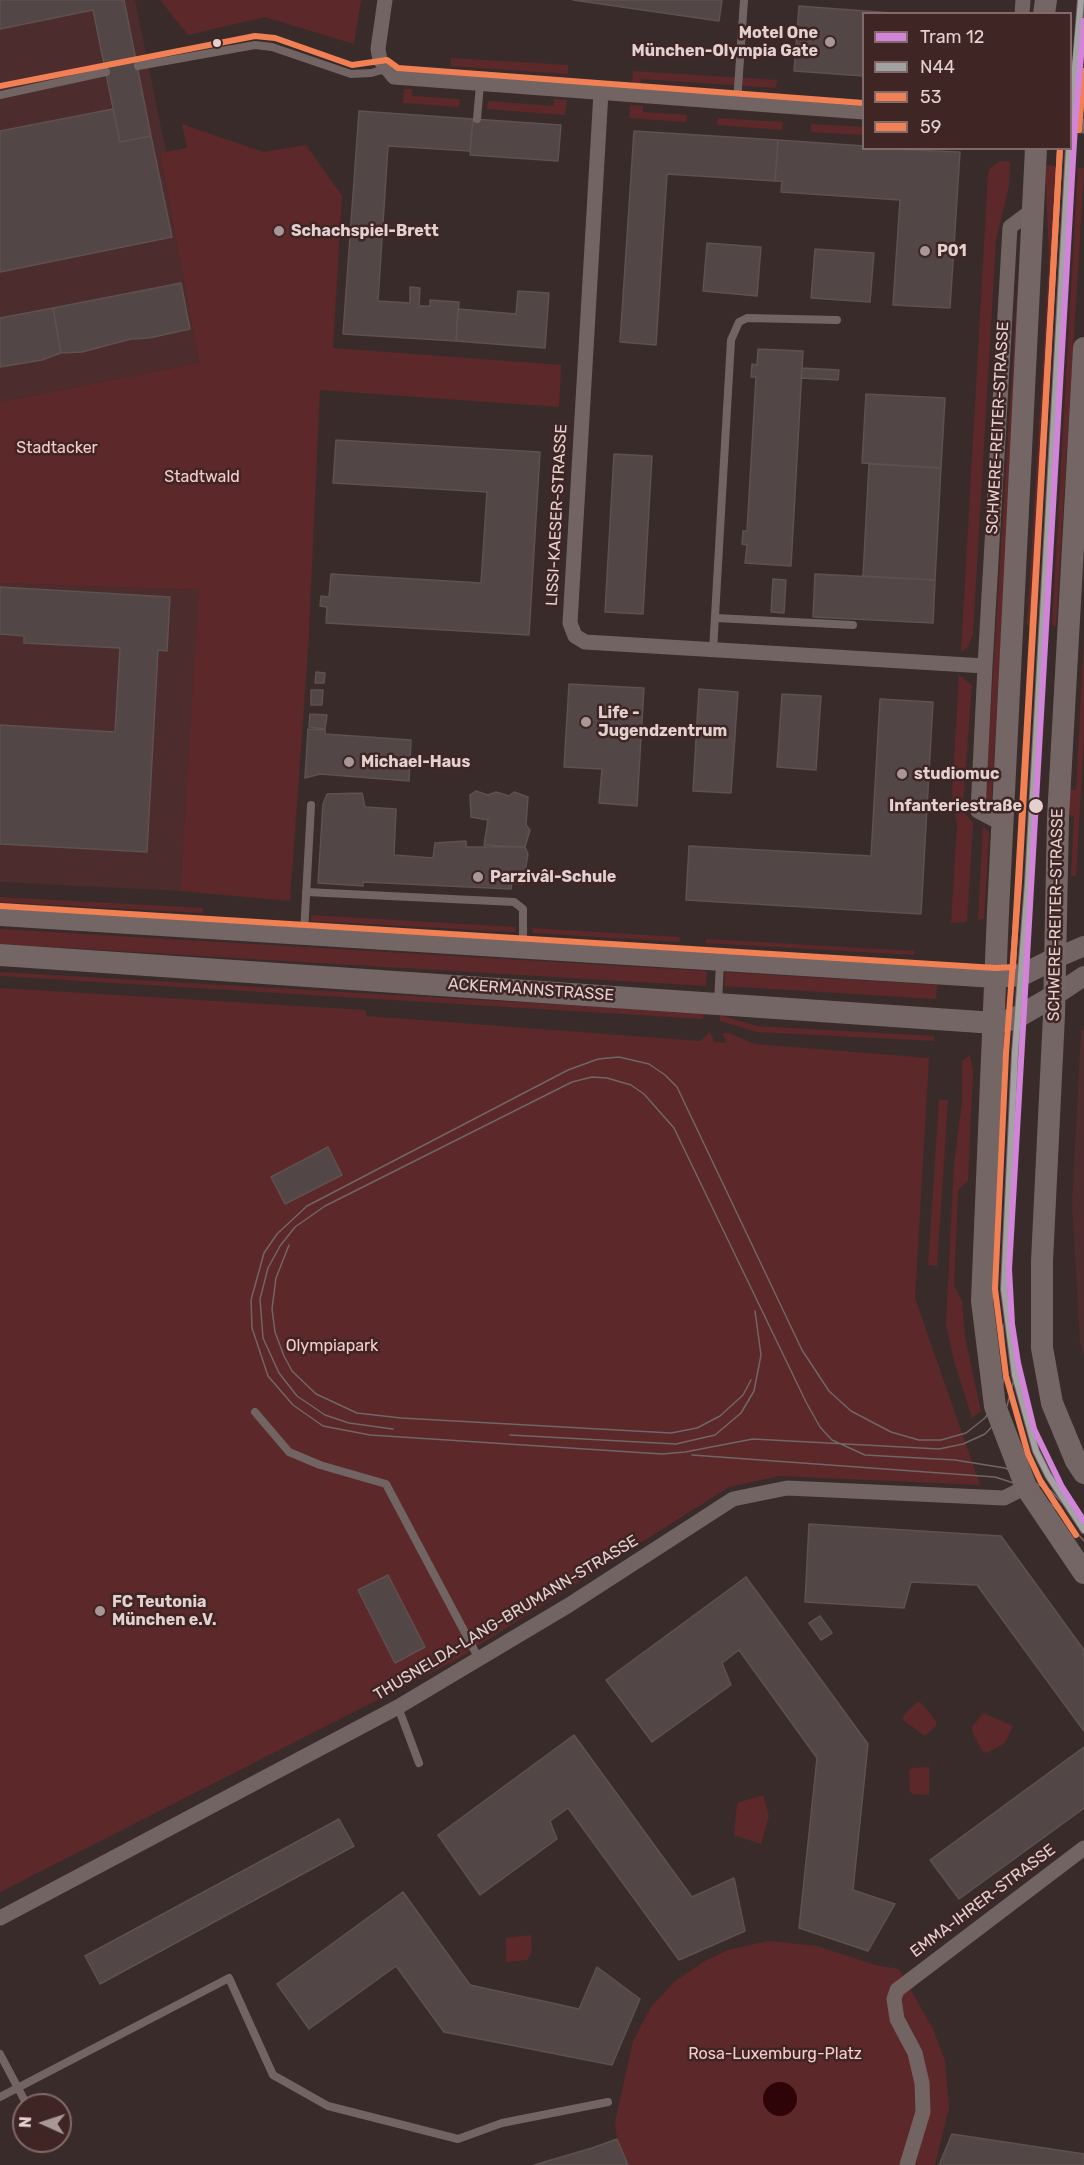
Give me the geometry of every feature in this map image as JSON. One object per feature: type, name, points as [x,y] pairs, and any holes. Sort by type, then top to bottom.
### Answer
[{"type":"main road","name":"SCHWERE-REITER-STRASSE","points":[[1036,150],[982,1301],[995,1406],[1026,1487],[1084,1573]]},
{"type":"main road","name":"SCHWERE-REITER-STRASSE","points":[[1084,348],[1079,480],[1058,818],[1054,996],[1042,1261],[1042,1348],[1052,1403],[1076,1461],[1084,1473]]},
{"type":"main road","points":[[0,915],[996,977],[1022,975],[1054,959]]},
{"type":"main road","name":"ACKERMANNSTRASSE","points":[[0,955],[995,1023],[1019,1016],[1054,996]]},
{"type":"street","points":[[385,0],[378,49],[380,60],[394,77],[862,111]]},
{"type":"street","name":"LISSI-KAESER-STRASSE","points":[[601,92],[570,623],[576,636],[585,642],[985,666]]},
{"type":"street","name":"SCHWERE-REITER-STRASSE","points":[[1003,824],[978,811],[985,666],[1010,227],[1034,209]]},
{"type":"street","points":[[1054,959],[1084,946]]},
{"type":"street","points":[[1054,996],[1084,976]]},
{"type":"street","name":"THUSNELDA-LANG-BRUMANN-STRASSE","points":[[0,1918],[398,1707],[733,1500],[787,1488],[1004,1498],[1026,1487]]},
{"type":"street","name":"EMMA-IHRER-STRASSE","points":[[907,2165],[923,2112],[921,2083],[915,2053],[894,2007],[897,1990],[903,1983],[1084,1848]]},
{"type":"lane","points":[[737,103],[744,0]]},
{"type":"lane","points":[[1072,113],[1081,0]]},
{"type":"lane","points":[[138,66],[255,45],[272,47],[351,74],[371,73],[386,69]]},
{"type":"lane","points":[[0,95],[106,72]]},
{"type":"lane","points":[[477,119],[480,84]]},
{"type":"lane","points":[[1069,150],[1022,975],[1004,1247],[1006,1315],[1018,1391],[1036,1452],[1048,1475],[1084,1530]]},
{"type":"lane","points":[[713,651],[731,340],[739,322],[747,318],[837,320]]},
{"type":"lane","points":[[716,618],[853,625]]},
{"type":"lane","points":[[304,934],[311,805]]},
{"type":"lane","points":[[306,892],[514,902],[523,909],[523,947]]},
{"type":"lane","points":[[717,1004],[720,959]]},
{"type":"lane","points":[[255,1412],[289,1452],[320,1465],[386,1484],[479,1659]]},
{"type":"lane","points":[[398,1707],[419,1764]]},
{"type":"lane","points":[[0,2097],[229,1978],[273,2075],[328,2106],[458,2139],[502,2123],[608,2102]]},
{"type":"lane","points":[[0,2054],[21,2093]]},
{"type":"shaded area","points":[[0,0],[135,0],[166,152],[160,154],[199,363],[0,402]]},
{"type":"shaded area","points":[[0,583],[200,590],[180,891],[0,882]]},
{"type":"shaded area","points":[[1084,1028],[1084,1354],[1080,1342],[1072,1203],[1081,1031]]},
{"type":"shaded area","points":[[780,2082],[792,2087],[797,2099],[792,2111],[780,2116],[768,2111],[763,2099],[768,2087]]},
{"type":"green space","points":[[160,0],[361,0],[354,44],[265,17],[188,35]]},
{"type":"green space","points":[[451,58],[568,65],[568,74],[451,66]]},
{"type":"green space","points":[[633,71],[777,80],[776,88],[641,79],[640,85],[632,85]]},
{"type":"green space","points":[[404,89],[412,89],[412,96],[460,99],[459,107],[403,103]]},
{"type":"green space","points":[[554,99],[567,100],[565,115],[487,109],[488,101],[554,106]]},
{"type":"green space","points":[[630,105],[643,106],[643,112],[687,115],[686,122],[629,118]]},
{"type":"green space","points":[[718,118],[783,122],[782,130],[717,125]]},
{"type":"green space","name":"Stadtwald","points":[[182,124],[263,152],[306,145],[342,196],[333,348],[561,365],[559,407],[320,390],[308,651],[290,901],[180,891],[199,590],[0,583],[0,402],[199,363],[160,153],[187,148]]},
{"type":"green space","points":[[811,124],[862,127],[862,135],[811,132]]},
{"type":"green space","points":[[1000,161],[1010,162],[1009,186],[996,240],[973,634],[967,648],[961,652],[988,174],[990,168]]},
{"type":"green space","points":[[1045,165],[1058,166],[1033,625],[1027,625],[1049,260]]},
{"type":"green space","points":[[1078,168],[1084,168],[1084,173],[1056,626],[1052,626]]},
{"type":"green space","points":[[1021,232],[1023,253],[991,809],[985,800]]},
{"type":"green space","points":[[1084,635],[1084,737],[1076,876],[1071,876],[1074,816],[1067,815],[1068,790],[1076,790]]},
{"type":"green space","points":[[959,675],[972,685],[963,804],[964,812],[973,823],[967,922],[951,923],[957,826],[952,794]]},
{"type":"green space","points":[[983,826],[989,832],[984,919],[978,920]]},
{"type":"green space","points":[[0,897],[203,908],[203,913],[0,902]]},
{"type":"green space","points":[[311,915],[516,927],[515,932],[311,921]]},
{"type":"green space","points":[[531,928],[679,937],[680,942],[534,933]]},
{"type":"green space","points":[[0,929],[707,971],[706,986],[0,944]]},
{"type":"green space","points":[[706,939],[914,951],[914,955],[705,943]]},
{"type":"green space","points":[[0,972],[704,1013],[703,1019],[0,976]]},
{"type":"green space","points":[[725,972],[937,985],[936,999],[724,986]]},
{"type":"green space","name":"Olympiapark","points":[[0,988],[365,1010],[367,1016],[700,1041],[710,1032],[714,1042],[727,1043],[722,1033],[729,1033],[755,1044],[929,1058],[915,1298],[980,1485],[780,1476],[729,1487],[454,1661],[0,1892]]},
{"type":"green space","points":[[720,1015],[756,1026],[934,1036],[934,1041],[757,1032],[720,1021]]},
{"type":"green space","points":[[970,1055],[973,1070],[968,1181],[958,1190],[954,1286],[962,1301],[965,1337],[981,1411],[972,1418],[954,1361],[946,1325],[954,1165],[962,1102],[962,1061]]},
{"type":"green space","points":[[939,1100],[948,1100],[937,1266],[928,1265]]},
{"type":"green space","points":[[917,1702],[921,1703],[936,1721],[936,1726],[925,1736],[903,1720],[904,1715]]},
{"type":"green space","points":[[983,1713],[1013,1726],[1005,1743],[987,1753],[982,1751],[972,1731],[972,1727]]},
{"type":"green space","points":[[929,1767],[929,1795],[910,1792],[909,1771],[912,1768]]},
{"type":"green space","points":[[763,1795],[769,1816],[761,1844],[734,1835],[737,1803]]},
{"type":"green space","points":[[531,1935],[532,1952],[527,1960],[506,1962],[506,1938]]},
{"type":"green space","name":"Rosa-Luxemburg-Platz","points":[[768,1941],[817,1946],[875,1965],[899,1969],[933,2029],[945,2061],[949,2108],[935,2165],[628,2165],[617,2139],[615,2122],[633,2041],[651,2007],[675,1981],[705,1961],[728,1950]]},
{"type":"building","points":[[0,0],[124,0],[151,136],[120,142],[93,10],[0,29]]},
{"type":"building","points":[[573,0],[722,0],[719,21]]},
{"type":"building","name":"Motel One München-Olympia Gate","points":[[799,6],[878,12],[862,12],[862,76],[794,71]]},
{"type":"building","points":[[113,109],[120,142],[151,136],[172,237],[0,272],[0,131]]},
{"type":"building","points":[[359,111],[473,119],[470,151],[388,146],[378,301],[410,303],[410,287],[420,288],[419,306],[430,306],[430,300],[459,302],[456,341],[343,334]]},
{"type":"building","points":[[473,119],[561,125],[558,161],[470,155]]},
{"type":"building","points":[[634,131],[778,140],[775,181],[667,174],[656,345],[620,342]]},
{"type":"building","name":"P01","points":[[778,140],[862,146],[862,150],[960,152],[950,308],[893,305],[900,200],[781,192],[782,181],[775,181]]},
{"type":"building","points":[[707,243],[761,247],[757,296],[703,291]]},
{"type":"building","points":[[815,249],[874,253],[870,302],[811,298]]},
{"type":"building","points":[[181,283],[190,329],[149,338],[131,339],[82,352],[61,353],[53,308]]},
{"type":"building","points":[[518,291],[549,293],[545,348],[456,341],[458,309],[516,314]]},
{"type":"building","points":[[53,308],[61,353],[42,360],[0,367],[0,318]]},
{"type":"building","points":[[758,349],[803,351],[791,566],[745,563],[747,545],[742,544],[743,531],[747,531],[756,377],[751,377],[752,364],[757,365]]},
{"type":"building","points":[[802,368],[839,370],[838,380],[801,378]]},
{"type":"building","points":[[866,394],[945,398],[941,468],[862,463]]},
{"type":"building","points":[[336,440],[540,452],[529,635],[326,623],[327,607],[320,606],[321,596],[329,597],[331,574],[481,583],[487,492],[333,483]]},
{"type":"building","points":[[614,454],[652,456],[643,614],[605,612]]},
{"type":"building","points":[[869,464],[941,468],[935,580],[863,576]]},
{"type":"building","points":[[815,574],[935,580],[933,623],[813,617]]},
{"type":"building","points":[[773,579],[786,580],[784,613],[771,612]]},
{"type":"building","points":[[0,587],[170,597],[167,651],[158,650],[147,852],[0,844],[0,725],[115,732],[120,648],[24,643],[24,636],[0,634]]},
{"type":"building","points":[[316,672],[325,673],[324,683],[315,683]]},
{"type":"building","points":[[569,684],[644,688],[637,806],[599,803],[602,769],[564,767]]},
{"type":"building","points":[[699,689],[738,692],[731,793],[693,791]]},
{"type":"building","points":[[311,690],[323,690],[322,705],[311,705]]},
{"type":"building","points":[[782,694],[821,696],[816,770],[777,767]]},
{"type":"building","name":"studiomuc","points":[[880,699],[933,702],[921,914],[686,900],[689,846],[871,856]]},
{"type":"building","points":[[310,714],[327,715],[325,729],[309,727]]},
{"type":"building","points":[[308,729],[325,730],[325,734],[411,740],[409,781],[320,774],[305,778]]},
{"type":"building","points":[[476,791],[488,795],[496,792],[509,796],[514,792],[528,797],[526,825],[530,830],[525,847],[484,845],[488,820],[471,817],[470,795]]},
{"type":"building","points":[[362,793],[365,807],[396,809],[394,855],[433,858],[435,843],[466,841],[466,847],[525,847],[528,854],[523,884],[512,883],[511,889],[363,882],[363,886],[318,883],[323,804],[327,794]]},
{"type":"building","points":[[328,1147],[342,1175],[285,1204],[271,1177]]},
{"type":"building","points":[[809,1524],[1001,1536],[1084,1650],[1084,1731],[977,1585],[911,1582],[904,1608],[805,1602]]},
{"type":"building","points":[[388,1575],[425,1647],[395,1663],[358,1590]]},
{"type":"building","points":[[746,1577],[868,1744],[853,1890],[895,1904],[868,1951],[799,1928],[817,1758],[739,1650],[722,1663],[731,1685],[652,1742],[606,1680]]},
{"type":"building","points":[[820,1616],[832,1633],[821,1640],[809,1623]]},
{"type":"building","points":[[574,1735],[692,1897],[734,1878],[745,1931],[679,1960],[568,1808],[550,1821],[557,1839],[480,1895],[438,1835]]},
{"type":"building","points":[[1084,1747],[1084,1808],[959,1899],[930,1860]]},
{"type":"building","points":[[339,1819],[354,1846],[100,1984],[85,1956]]},
{"type":"building","points":[[403,1892],[470,1985],[579,2009],[597,1967],[640,1999],[612,2065],[444,2032],[396,1966],[309,2029],[277,1984]]},
{"type":"building","points":[[952,2134],[1084,2154],[1084,2165],[939,2165]]},
{"type":"building","points":[[617,2139],[628,2165],[534,2165],[592,2148]]},
{"type":"tram line","name":"12","points":[[1084,21],[1075,125],[1009,1269],[1012,1324],[1018,1363],[1034,1429],[1062,1487],[1084,1521]]},
{"type":"tram line","points":[[1003,1325],[1005,1364],[1002,1392],[985,1418],[966,1433],[941,1440],[919,1440],[891,1432],[851,1411],[829,1391],[802,1350],[677,1087],[649,1064],[619,1057],[598,1059],[568,1070],[307,1206],[277,1234],[264,1253],[251,1300],[252,1328],[268,1376],[293,1405],[323,1426],[370,1435],[662,1454],[753,1439],[939,1449],[963,1444],[985,1434],[1000,1418],[1007,1406],[1015,1375],[1012,1324]]},
{"type":"tram line","points":[[393,1429],[349,1423],[325,1415],[297,1396],[279,1373],[263,1338],[260,1299],[268,1268],[280,1246],[295,1227],[325,1206],[572,1082],[592,1077],[607,1078],[631,1085],[644,1094],[674,1128],[806,1402],[820,1427],[832,1440],[865,1455],[955,1460],[1005,1468],[1051,1491],[1084,1526]]},
{"type":"tram line","points":[[289,1245],[276,1278],[272,1309],[275,1332],[284,1356],[292,1371],[316,1394],[357,1413],[401,1418],[671,1433],[697,1428],[720,1416],[743,1395],[751,1380]]},
{"type":"tram line","points":[[510,1435],[676,1444],[715,1435],[741,1413],[754,1391],[761,1355],[755,1311]]},
{"type":"tram line","points":[[692,1455],[995,1477],[1026,1487],[1040,1495],[1084,1541]]},
{"type":"transit line","name":"N44","points":[[1072,101],[1081,0]]},
{"type":"transit line","name":"59","points":[[0,86],[255,36],[275,38],[352,65],[387,60],[398,68],[862,103]]},
{"type":"transit line","name":"53","points":[[1079,130],[1084,71]]},
{"type":"transit line","name":"53","points":[[1060,150],[1019,882],[1006,1053],[995,1289],[1006,1376],[1028,1454],[1040,1480],[1076,1535]]},
{"type":"transit line","name":"59","points":[[1,906],[996,968],[1013,967],[1060,150]]},
{"type":"transit line","name":"N44","points":[[1069,150],[1028,883],[1015,1053],[1004,1289],[1015,1375],[1036,1451],[1048,1475],[1084,1530]]},
{"type":"place","name":"Motel One München-Olympia Gate","points":[[830,42]]},
{"type":"place","name":"Schachspiel-Brett","points":[[279,231]]},
{"type":"place","name":"P01","points":[[925,251]]},
{"type":"place","name":"Life - Jugendzentrum","points":[[586,722]]},
{"type":"place","name":"Michael-Haus","points":[[349,762]]},
{"type":"place","name":"studiomuc","points":[[902,774]]},
{"type":"place","name":"Infanteriestraße","points":[[1036,806]]},
{"type":"place","name":"Parzivâl-Schule","points":[[478,877]]},
{"type":"place","name":"FC Teutonia München e.V.","points":[[100,1611]]},
{"type":"park label","name":"Stadtacker","points":[[57,448]]}]
